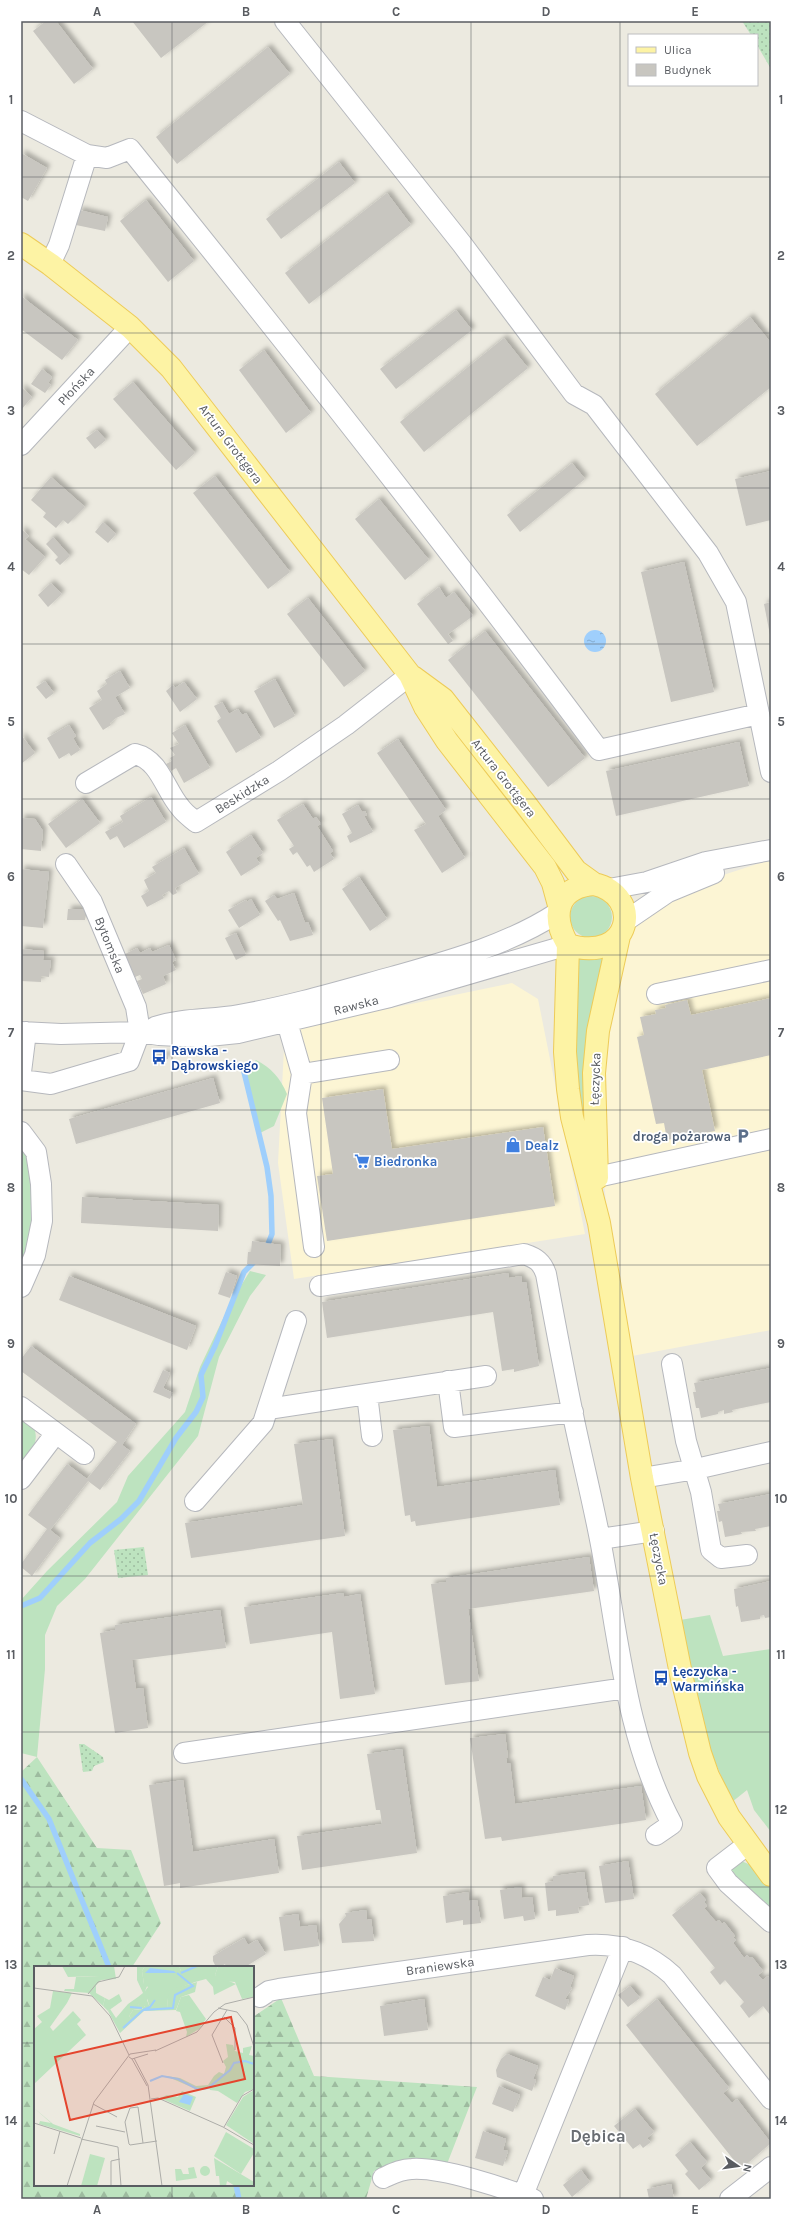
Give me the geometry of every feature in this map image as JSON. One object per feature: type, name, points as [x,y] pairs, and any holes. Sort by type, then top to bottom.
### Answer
[{"type":"main road","name":"Artura Grottgera","points":[[21,244],[50,264],[130,327],[186,385],[410,675],[425,707],[448,741],[542,863],[553,883],[558,909]]},
{"type":"main road","name":"Artura Grottgera","points":[[410,675],[443,699],[576,871],[602,887]]},
{"type":"main road","points":[[583,885],[602,887],[621,903],[622,929],[610,945],[600,948],[581,949],[568,945],[562,933],[558,909],[565,896],[573,889],[583,885]]},
{"type":"main road","name":"Łęczycka","points":[[599,1223],[594,1073],[598,1031],[622,929]]},
{"type":"main road","name":"Łęczycka","points":[[568,945],[565,1072],[572,1117],[599,1223],[642,1478],[654,1531],[682,1679],[700,1753],[719,1799],[747,1845],[771,1875]]},
{"type":"street","points":[[286,21],[462,244],[574,394],[594,405],[708,553],[736,602],[771,772]]},
{"type":"street","points":[[21,121],[87,156],[107,158],[130,149],[312,374],[493,608],[599,750],[759,714]]},
{"type":"street","points":[[50,264],[59,245],[87,156]]},
{"type":"street","name":"Płońska","points":[[21,444],[130,327]]},
{"type":"street","name":"Beskidzka","points":[[86,784],[135,754],[143,756],[152,762],[179,807],[196,822],[279,771],[346,725],[410,675]]},
{"type":"street","points":[[602,887],[641,884],[706,862],[768,851]]},
{"type":"street","points":[[622,929],[668,892],[768,851]]},
{"type":"street","name":"Bytomska","points":[[66,864],[92,902],[136,1008],[140,1032]]},
{"type":"street","name":"Rawska","points":[[140,1032],[159,1026],[260,1011],[427,967],[516,936],[558,909]]},
{"type":"street","name":"Rawska","points":[[23,1032],[68,1034],[140,1032],[159,1035],[200,1037],[238,1033],[410,991],[568,945]]},
{"type":"street","points":[[657,994],[771,970]]},
{"type":"street","points":[[287,1022],[302,1074],[296,1113],[314,1247]]},
{"type":"street","points":[[21,1072],[23,1032]]},
{"type":"street","points":[[21,1080],[51,1084],[129,1061],[140,1032]]},
{"type":"street","points":[[302,1074],[389,1060]]},
{"type":"street","points":[[21,1132],[36,1152],[41,1184],[42,1221],[35,1255],[21,1287]]},
{"type":"street","points":[[597,1177],[771,1139]]},
{"type":"street","points":[[320,1286],[524,1254],[534,1257],[542,1264],[546,1274],[572,1412],[600,1539],[626,1688],[645,1762],[656,1791],[672,1824],[656,1835]]},
{"type":"street","points":[[195,1501],[263,1423],[296,1321]]},
{"type":"street","points":[[672,1364],[686,1441],[696,1469],[711,1550],[721,1558],[747,1555]]},
{"type":"street","points":[[268,1409],[486,1376]]},
{"type":"street","points":[[448,1382],[454,1427],[572,1412]]},
{"type":"street","points":[[367,1394],[372,1436]]},
{"type":"street","points":[[21,1407],[84,1454]]},
{"type":"street","points":[[21,1479],[56,1433]]},
{"type":"street","points":[[642,1478],[696,1469],[771,1452]]},
{"type":"street","points":[[600,1539],[654,1531]]},
{"type":"street","points":[[184,1753],[626,1688]]},
{"type":"street","points":[[747,1845],[717,1868],[728,1883],[771,1922]]},
{"type":"street","name":"Braniewska","points":[[260,1997],[269,1991],[279,1989],[581,1946],[606,1944],[623,1947],[652,1959],[672,1975],[771,2099]]},
{"type":"street","points":[[383,2178],[397,2171],[411,2169],[437,2170],[528,2197],[623,1947]]},
{"type":"street","points":[[730,2199],[771,2167]]},
{"type":"shaded area","points":[[766,861],[771,862],[771,1330],[632,1356],[607,1213],[601,1151],[599,1073],[630,935],[641,918],[714,878]]},
{"type":"shaded area","points":[[512,983],[538,999],[585,1234],[294,1279],[278,1163],[285,1030]]},
{"type":"green space","points":[[742,21],[771,21],[771,69],[758,47],[758,34],[750,34]]},
{"type":"green space","points":[[591,896],[599,898],[608,906],[612,917],[610,925],[602,934],[591,938],[583,936],[574,928],[570,917],[572,909],[580,900]]},
{"type":"green space","points":[[606,954],[590,1151],[576,1103],[575,956]]},
{"type":"green space","points":[[256,1060],[266,1066],[274,1074],[287,1094],[274,1126],[260,1133],[244,1072]]},
{"type":"green space","points":[[21,1145],[26,1148],[35,1209],[21,1272]]},
{"type":"green space","points":[[250,1271],[266,1275],[250,1296],[219,1357],[198,1436],[85,1579],[57,1606],[45,1635],[45,1669],[37,1757],[21,1753],[21,1600],[47,1571],[117,1502],[128,1476],[185,1412],[200,1367],[231,1302]]},
{"type":"green space","points":[[21,1414],[29,1420],[36,1433],[36,1439],[31,1453],[21,1467]]},
{"type":"green space","points":[[144,1547],[148,1575],[118,1578],[114,1550]]},
{"type":"green space","points":[[710,1615],[723,1656],[771,1649],[771,1832],[754,1810],[747,1790],[732,1802],[706,1740],[680,1620]]},
{"type":"green space","points":[[79,1744],[84,1744],[103,1757],[104,1762],[94,1766],[92,1771],[83,1772]]},
{"type":"green space","points":[[37,1757],[97,1848],[131,1850],[161,1923],[133,1966],[34,1966],[34,2186],[254,2186],[254,2016],[281,1998],[314,2076],[477,2087],[447,2164],[397,2163],[374,2171],[366,2199],[21,2199],[21,1772]]},
{"type":"green space","points":[[741,1861],[751,1865],[771,1889],[771,1913],[730,1872],[731,1866]]},
{"type":"water","points":[[595,630],[603,633],[606,641],[603,649],[595,652],[587,649],[584,641],[587,633]]},
{"type":"building","points":[[46,21],[56,21],[93,69],[74,84],[33,31]]},
{"type":"building","points":[[132,21],[209,21],[161,58]]},
{"type":"building","points":[[268,47],[290,74],[177,164],[156,137]]},
{"type":"building","points":[[21,153],[47,168],[28,201],[21,197]]},
{"type":"building","points":[[339,162],[355,183],[281,239],[266,219]]},
{"type":"building","points":[[387,193],[411,225],[309,304],[285,273]]},
{"type":"building","points":[[146,200],[194,261],[168,282],[120,221]]},
{"type":"building","points":[[79,210],[108,217],[105,231],[76,225]]},
{"type":"building","points":[[21,296],[78,340],[62,360],[21,329]]},
{"type":"building","points":[[456,310],[472,330],[396,389],[380,369]]},
{"type":"building","points":[[750,317],[771,343],[771,387],[697,446],[655,394]]},
{"type":"building","points":[[504,338],[528,368],[424,452],[400,422]]},
{"type":"building","points":[[264,350],[311,413],[286,433],[239,370]]},
{"type":"building","points":[[42,369],[52,377],[48,383],[51,385],[45,393],[31,384]]},
{"type":"building","points":[[133,382],[195,453],[176,470],[113,399]]},
{"type":"building","points":[[21,387],[32,397],[21,410]]},
{"type":"building","points":[[97,430],[106,440],[95,449],[86,438]]},
{"type":"building","points":[[572,463],[585,479],[520,532],[507,515]]},
{"type":"building","points":[[771,471],[771,520],[746,526],[735,479]]},
{"type":"building","points":[[215,476],[290,572],[268,589],[193,493]]},
{"type":"building","points":[[51,477],[85,507],[68,524],[63,520],[56,528],[43,517],[46,513],[31,500]]},
{"type":"building","points":[[379,499],[429,560],[405,580],[355,519]]},
{"type":"building","points":[[103,522],[116,534],[108,543],[95,532]]},
{"type":"building","points":[[21,529],[29,536],[25,539],[45,557],[29,575],[21,569]]},
{"type":"building","points":[[53,537],[70,556],[60,565],[55,560],[58,557],[46,544]]},
{"type":"building","points":[[684,562],[714,692],[671,702],[641,572]]},
{"type":"building","points":[[51,583],[62,594],[48,607],[38,595]]},
{"type":"building","points":[[439,587],[446,598],[454,592],[473,616],[448,634],[453,641],[448,644],[417,604]]},
{"type":"building","points":[[308,598],[365,671],[344,687],[287,614]]},
{"type":"building","points":[[771,602],[771,635],[770,635],[764,604]]},
{"type":"building","points":[[485,631],[585,758],[548,787],[448,660]]},
{"type":"building","points":[[120,671],[130,688],[115,697],[125,714],[116,718],[110,723],[111,725],[103,730],[89,708],[102,700],[97,691],[107,684],[105,680]]},
{"type":"building","points":[[275,679],[295,716],[274,728],[254,691]]},
{"type":"building","points":[[45,681],[54,693],[46,699],[36,687]]},
{"type":"building","points":[[184,682],[197,699],[180,712],[166,691],[173,685],[175,688]]},
{"type":"building","points":[[222,702],[229,714],[238,709],[242,715],[246,713],[261,738],[236,753],[217,721],[221,718],[214,706]]},
{"type":"building","points":[[69,725],[76,736],[73,738],[80,750],[71,756],[69,753],[59,759],[47,738]]},
{"type":"building","points":[[185,725],[210,768],[184,783],[176,768],[171,771],[166,764],[172,761],[170,758],[175,755],[170,748],[179,744],[172,733]]},
{"type":"building","points":[[21,735],[35,753],[21,764]]},
{"type":"building","points":[[398,739],[446,810],[438,816],[465,858],[442,873],[414,830],[426,824],[377,753]]},
{"type":"building","points":[[739,742],[749,786],[616,816],[606,771]]},
{"type":"building","points":[[151,797],[166,822],[124,848],[117,836],[110,840],[105,832],[123,822],[120,816]]},
{"type":"building","points":[[82,799],[100,823],[66,848],[48,824]]},
{"type":"building","points":[[303,804],[313,819],[316,817],[321,824],[317,826],[333,851],[330,853],[334,859],[314,872],[310,865],[307,867],[297,852],[293,855],[289,849],[294,846],[277,820]]},
{"type":"building","points":[[358,805],[362,812],[365,811],[367,815],[364,816],[373,832],[350,843],[347,836],[352,833],[342,814]]},
{"type":"building","points":[[21,818],[35,819],[43,831],[41,851],[21,849]]},
{"type":"building","points":[[251,835],[263,853],[256,858],[260,864],[241,876],[226,852]]},
{"type":"building","points":[[184,848],[199,874],[175,888],[177,893],[173,895],[169,891],[162,895],[164,898],[147,907],[141,896],[149,891],[144,880],[156,873],[152,867]]},
{"type":"building","points":[[21,869],[49,872],[43,928],[21,926]]},
{"type":"building","points":[[359,877],[387,919],[370,931],[342,889]]},
{"type":"building","points":[[294,893],[305,923],[308,922],[313,935],[290,941],[280,920],[278,921],[265,901],[274,895],[277,899]]},
{"type":"building","points":[[251,899],[260,915],[239,928],[228,910],[246,900],[247,902]]},
{"type":"building","points":[[68,909],[85,909],[85,920],[67,920]]},
{"type":"building","points":[[236,933],[246,955],[236,960],[225,938]]},
{"type":"building","points":[[169,945],[176,960],[172,962],[176,970],[163,976],[166,984],[143,994],[137,981],[142,979],[140,975],[135,977],[125,954],[137,948],[140,953],[150,948],[152,952]]},
{"type":"building","points":[[21,949],[44,951],[43,960],[51,960],[49,977],[41,976],[41,982],[21,981]]},
{"type":"building","points":[[771,998],[771,1055],[702,1070],[715,1131],[667,1140],[664,1123],[656,1124],[637,1037],[644,1035],[640,1017],[656,1014],[655,1010],[666,1008],[665,1005],[687,1000],[691,1015]]},
{"type":"building","points":[[168,1055],[168,1059],[153,1060],[153,1056]]},
{"type":"building","points":[[213,1078],[220,1103],[76,1144],[69,1119]]},
{"type":"building","points":[[383,1089],[392,1149],[543,1127],[555,1206],[327,1241],[317,1176],[333,1174],[322,1098]]},
{"type":"building","points":[[82,1197],[219,1205],[218,1231],[81,1223]]},
{"type":"building","points":[[252,1241],[281,1245],[280,1266],[247,1264],[248,1252],[251,1252]]},
{"type":"building","points":[[226,1272],[237,1276],[230,1298],[218,1294]]},
{"type":"building","points":[[508,1273],[509,1278],[521,1276],[522,1282],[526,1282],[539,1366],[514,1372],[514,1369],[502,1371],[493,1312],[327,1338],[322,1302]]},
{"type":"building","points":[[69,1276],[196,1326],[187,1350],[59,1300]]},
{"type":"building","points":[[31,1346],[136,1424],[122,1445],[130,1451],[100,1490],[88,1481],[50,1530],[60,1538],[32,1576],[21,1567],[21,1564],[47,1529],[28,1515],[67,1464],[87,1479],[117,1442],[21,1371],[21,1359]]},
{"type":"building","points":[[771,1368],[771,1402],[732,1410],[733,1412],[724,1414],[724,1410],[718,1412],[718,1414],[701,1418],[699,1408],[696,1408],[693,1392],[696,1392],[694,1383]]},
{"type":"building","points":[[163,1370],[170,1373],[163,1388],[173,1393],[170,1399],[153,1392]]},
{"type":"building","points":[[429,1426],[437,1487],[555,1470],[560,1505],[416,1526],[415,1521],[411,1522],[410,1515],[405,1516],[393,1430]]},
{"type":"building","points":[[332,1439],[345,1536],[191,1558],[185,1523],[303,1505],[294,1444]]},
{"type":"building","points":[[771,1494],[771,1526],[755,1529],[756,1531],[741,1532],[742,1534],[725,1537],[722,1521],[719,1522],[717,1511],[720,1511],[718,1504]]},
{"type":"building","points":[[589,1557],[594,1591],[468,1609],[479,1681],[445,1685],[431,1584],[446,1582],[446,1578]]},
{"type":"building","points":[[771,1581],[771,1617],[765,1618],[764,1615],[760,1616],[760,1619],[741,1622],[738,1606],[736,1607],[734,1589]]},
{"type":"building","points":[[343,1593],[344,1597],[360,1594],[375,1694],[340,1699],[332,1632],[250,1644],[244,1607]]},
{"type":"building","points":[[220,1610],[226,1648],[132,1660],[136,1689],[143,1688],[148,1728],[115,1733],[100,1633],[115,1630],[115,1625]]},
{"type":"building","points":[[505,1734],[508,1758],[506,1758],[507,1763],[510,1763],[515,1804],[641,1786],[646,1820],[502,1841],[501,1837],[485,1839],[470,1738]]},
{"type":"building","points":[[402,1749],[417,1853],[302,1870],[297,1836],[382,1824],[380,1810],[376,1810],[367,1754]]},
{"type":"building","points":[[183,1780],[193,1852],[274,1839],[279,1873],[180,1888],[180,1883],[164,1886],[149,1785]]},
{"type":"building","points":[[628,1861],[634,1899],[605,1903],[599,1866]]},
{"type":"building","points":[[584,1872],[589,1905],[578,1907],[579,1913],[556,1916],[556,1910],[548,1911],[545,1883],[553,1881],[553,1876]]},
{"type":"building","points":[[521,1887],[522,1898],[532,1897],[535,1919],[524,1921],[523,1916],[504,1919],[500,1890]]},
{"type":"building","points":[[468,1892],[469,1901],[477,1900],[481,1923],[463,1925],[463,1920],[446,1923],[443,1896]]},
{"type":"building","points":[[700,1893],[706,1900],[704,1902],[707,1906],[704,1908],[716,1922],[719,1920],[722,1924],[724,1922],[735,1936],[733,1937],[736,1940],[733,1943],[744,1958],[747,1955],[750,1958],[752,1957],[763,1971],[758,1975],[763,1980],[768,1976],[771,1980],[771,2016],[763,2006],[749,2018],[740,2006],[744,2002],[725,1980],[720,1985],[710,1972],[715,1968],[672,1915]]},
{"type":"building","points":[[366,1910],[367,1920],[371,1919],[374,1941],[342,1943],[339,1924],[346,1916],[345,1913]]},
{"type":"building","points":[[298,1914],[300,1927],[316,1925],[319,1946],[284,1951],[279,1917]]},
{"type":"building","points":[[244,1938],[248,1945],[257,1940],[266,1954],[247,1966],[226,1966],[225,1964],[218,1966],[213,1961],[213,1956]]},
{"type":"building","points":[[555,1968],[574,1976],[570,1987],[572,1988],[565,1999],[569,2000],[565,2010],[535,1996],[543,1977],[550,1980]]},
{"type":"building","points":[[630,1986],[640,1998],[628,2007],[618,1995]]},
{"type":"building","points":[[424,1999],[428,2030],[384,2036],[380,2006]]},
{"type":"building","points":[[657,1999],[729,2088],[723,2093],[732,2103],[737,2099],[771,2143],[741,2169],[626,2025]]},
{"type":"building","points":[[507,2054],[538,2066],[533,2079],[536,2080],[532,2091],[497,2077],[496,2070],[501,2059]]},
{"type":"building","points":[[499,2086],[520,2095],[513,2112],[492,2104]]},
{"type":"building","points":[[635,2109],[654,2132],[647,2138],[651,2142],[643,2148],[640,2144],[633,2149],[614,2126]]},
{"type":"building","points":[[483,2131],[506,2139],[503,2150],[508,2151],[503,2166],[475,2158]]},
{"type":"building","points":[[690,2142],[707,2162],[701,2168],[711,2180],[699,2190],[685,2174],[688,2171],[675,2155]]},
{"type":"building","points":[[581,2170],[590,2182],[572,2197],[563,2185]]},
{"type":"building","points":[[671,2184],[674,2199],[649,2199],[647,2189]]},
{"type":"waterway","points":[[244,1072],[267,1167],[271,1196],[272,1234],[266,1249]]},
{"type":"waterway","points":[[21,1606],[40,1598],[90,1543],[121,1519],[139,1501],[176,1438],[196,1412],[203,1397],[201,1375],[215,1346],[244,1272],[256,1260]]},
{"type":"waterway","points":[[21,1779],[49,1819],[109,1966]]},
{"type":"waterway","points":[[236,2186],[239,2199]]},
{"type":"place","name":"Rawska - Dąbrowskiego","points":[[159,1057]]},
{"type":"place","name":"droga pożarowa","points":[[743,1136]]},
{"type":"place","name":"Dealz","points":[[513,1145]]},
{"type":"place","name":"Biedronka","points":[[362,1161]]},
{"type":"place","name":"Łęczycka - Warmińska","points":[[661,1678]]},
{"type":"district","name":"Dębica","points":[[598,2136]]}]
